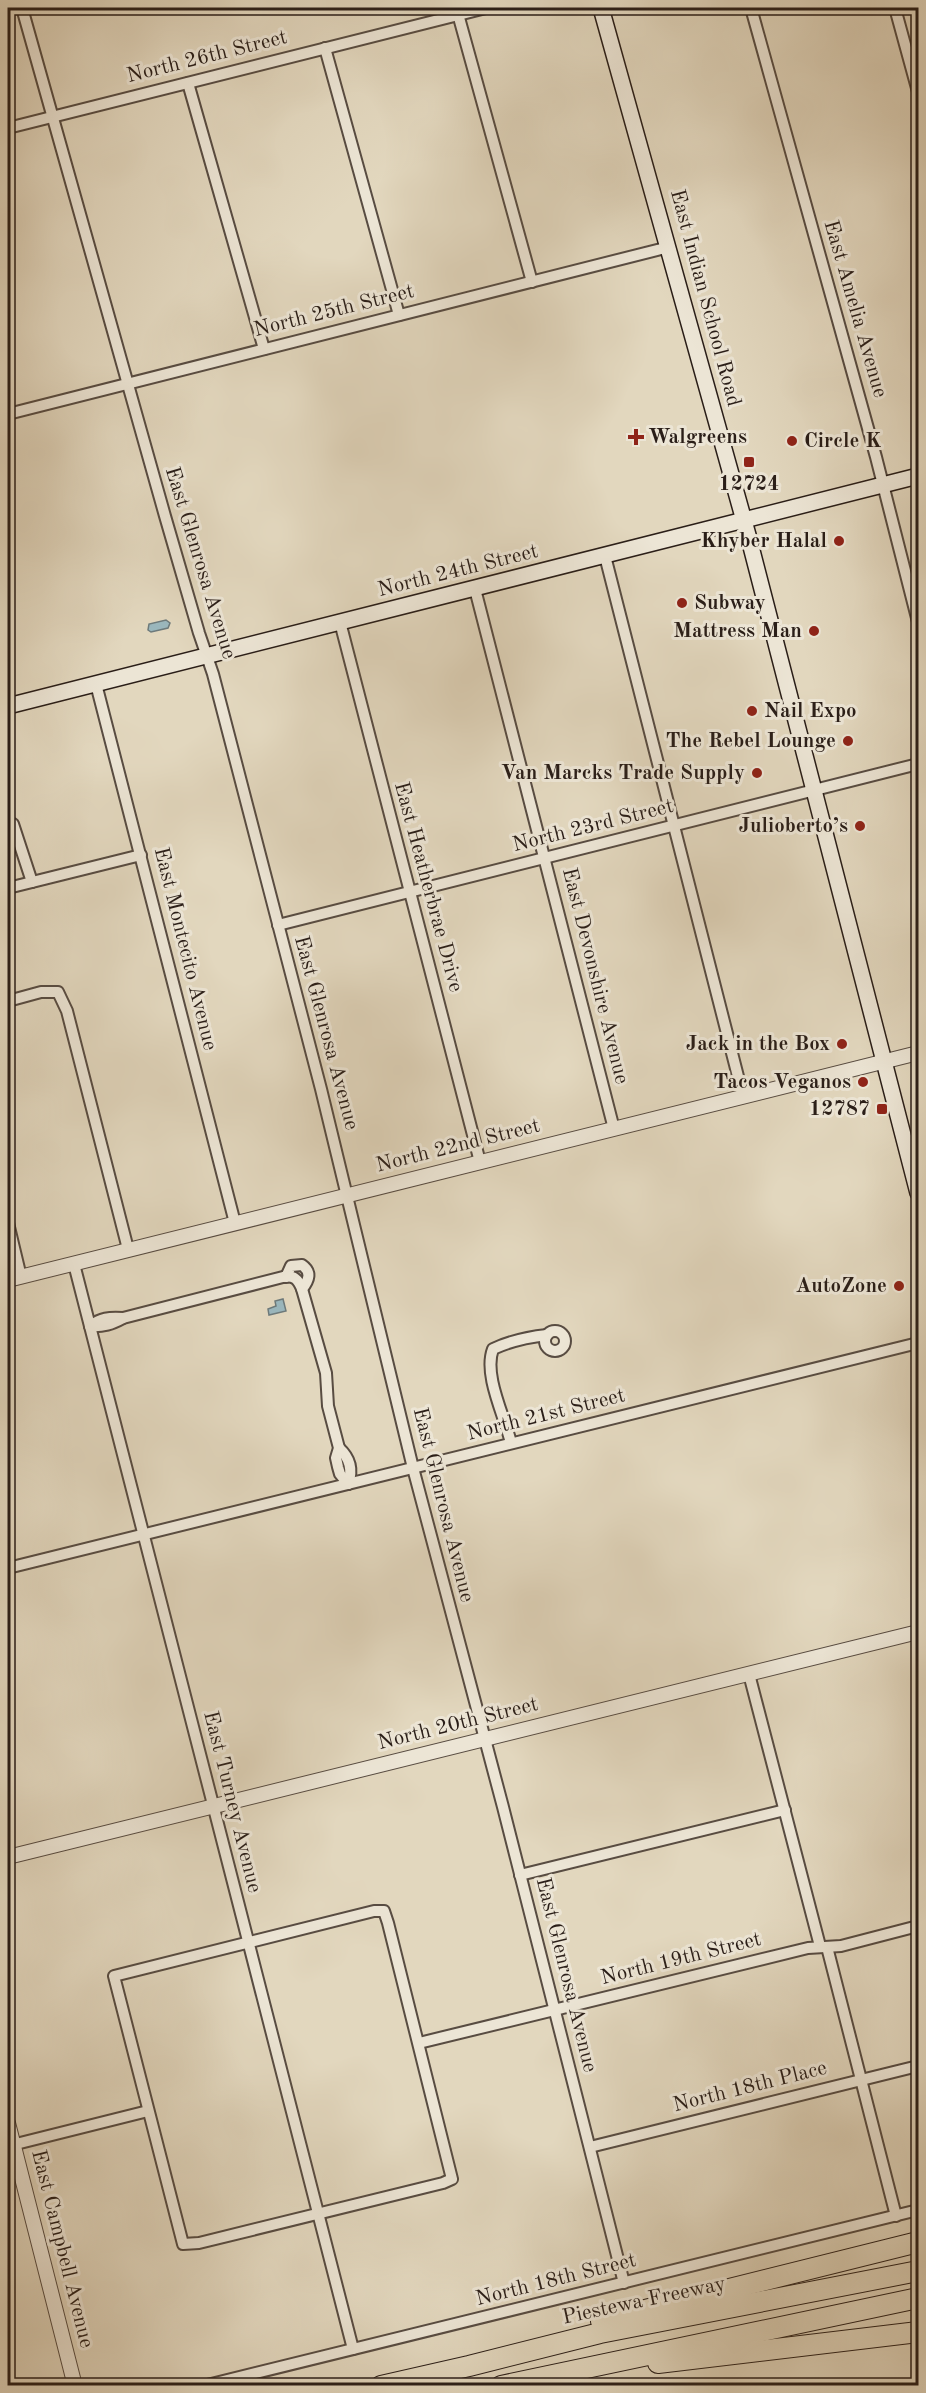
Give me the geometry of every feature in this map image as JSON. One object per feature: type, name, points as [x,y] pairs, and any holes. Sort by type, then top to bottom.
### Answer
[{"type":"highway","points":[[388,2384],[477,2354],[674,2301],[918,2242]]},
{"type":"highway","name":"Piestewa Freeway","points":[[388,2384],[600,2333],[918,2271]]},
{"type":"highway","points":[[501,2385],[918,2298]]},
{"type":"highway","points":[[553,2385],[648,2364],[918,2332]]},
{"type":"main road","name":"East Indian School Road","points":[[601,8],[744,520],[918,1193]]},
{"type":"main road","name":"North 24th Street","points":[[8,706],[918,476]]},
{"type":"street","name":"East Glenrosa Avenue","points":[[22,8],[199,633],[208,655],[328,1120],[413,1468],[624,2283]]},
{"type":"street","name":"North 26th Street","points":[[8,128],[486,8]]},
{"type":"street","name":"East Amelia Avenue","points":[[751,8],[918,622]]},
{"type":"street","points":[[895,8],[918,92]]},
{"type":"street","points":[[458,14],[532,282]]},
{"type":"street","points":[[325,48],[399,315]]},
{"type":"street","points":[[188,83],[264,349]]},
{"type":"street","name":"North 25th Street","points":[[8,414],[669,248]]},
{"type":"street","points":[[605,556],[743,1096]]},
{"type":"street","name":"East Devonshire Avenue","points":[[475,589],[614,1129]]},
{"type":"street","name":"East Heatherbrae Drive","points":[[340,622],[480,1162]]},
{"type":"street","name":"East Montecito Avenue","points":[[96,684],[235,1223]]},
{"type":"street","name":"North 23rd Street","points":[[278,925],[918,764]]},
{"type":"street","points":[[13,824],[32,882]]},
{"type":"street","points":[[8,888],[141,855]]},
{"type":"street","points":[[8,1001],[41,992],[58,992],[67,1011],[128,1249]]},
{"type":"street","name":"North 22nd Street","points":[[14,1278],[918,1053]]},
{"type":"street","points":[[8,1223],[14,1278]]},
{"type":"street","name":"East Turney Avenue","points":[[74,1264],[353,2349]]},
{"type":"street","points":[[90,1326],[100,1319],[123,1318],[286,1276],[296,1278],[302,1289],[326,1373],[328,1406],[339,1448],[336,1458],[340,1474],[348,1484]]},
{"type":"street","points":[[511,1443],[489,1368],[490,1357],[493,1349],[499,1346],[534,1336],[548,1335]]},
{"type":"street","name":"North 21st Street","points":[[8,1569],[918,1343]]},
{"type":"street","name":"North 20th Street","points":[[8,1857],[918,1632]]},
{"type":"street","points":[[749,1674],[861,2080],[896,2216]]},
{"type":"street","points":[[520,1875],[785,1810]]},
{"type":"street","points":[[374,1911],[384,1911],[452,2179],[199,2243],[183,2244],[114,1976],[248,1942],[374,1911]]},
{"type":"street","name":"North 19th Street","points":[[419,2043],[823,1946],[841,1946],[918,1926]]},
{"type":"street","name":"North 18th Place","points":[[590,2147],[918,2066]]},
{"type":"street","points":[[10,2145],[148,2111]]},
{"type":"street","name":"East Campbell Avenue","points":[[8,2123],[10,2145],[75,2385]]},
{"type":"street","name":"North 18th Street","points":[[203,2385],[918,2210]]},
{"type":"water","points":[[166,620],[170,623],[168,628],[151,632],[148,630],[149,624]]},
{"type":"water","points":[[283,1299],[286,1311],[269,1315],[268,1309],[276,1306],[275,1301]]},
{"type":"place","name":"Walgreens","points":[[636,437]]},
{"type":"place","name":"Circle K","points":[[792,441]]},
{"type":"place","name":"12724","points":[[749,462]]},
{"type":"place","name":"Khyber Halal","points":[[839,541]]},
{"type":"place","name":"Subway","points":[[682,603]]},
{"type":"place","name":"Mattress Man","points":[[814,631]]},
{"type":"place","name":"Nail Expo","points":[[752,711]]},
{"type":"place","name":"The Rebel Lounge","points":[[848,741]]},
{"type":"place","name":"Van Marcks Trade Supply","points":[[757,773]]},
{"type":"place","name":"Julioberto’s","points":[[860,826]]},
{"type":"place","name":"Jack in the Box","points":[[842,1044]]},
{"type":"place","name":"Tacos Veganos","points":[[863,1082]]},
{"type":"place","name":"12787","points":[[882,1109]]},
{"type":"place","name":"AutoZone","points":[[899,1286]]}]
